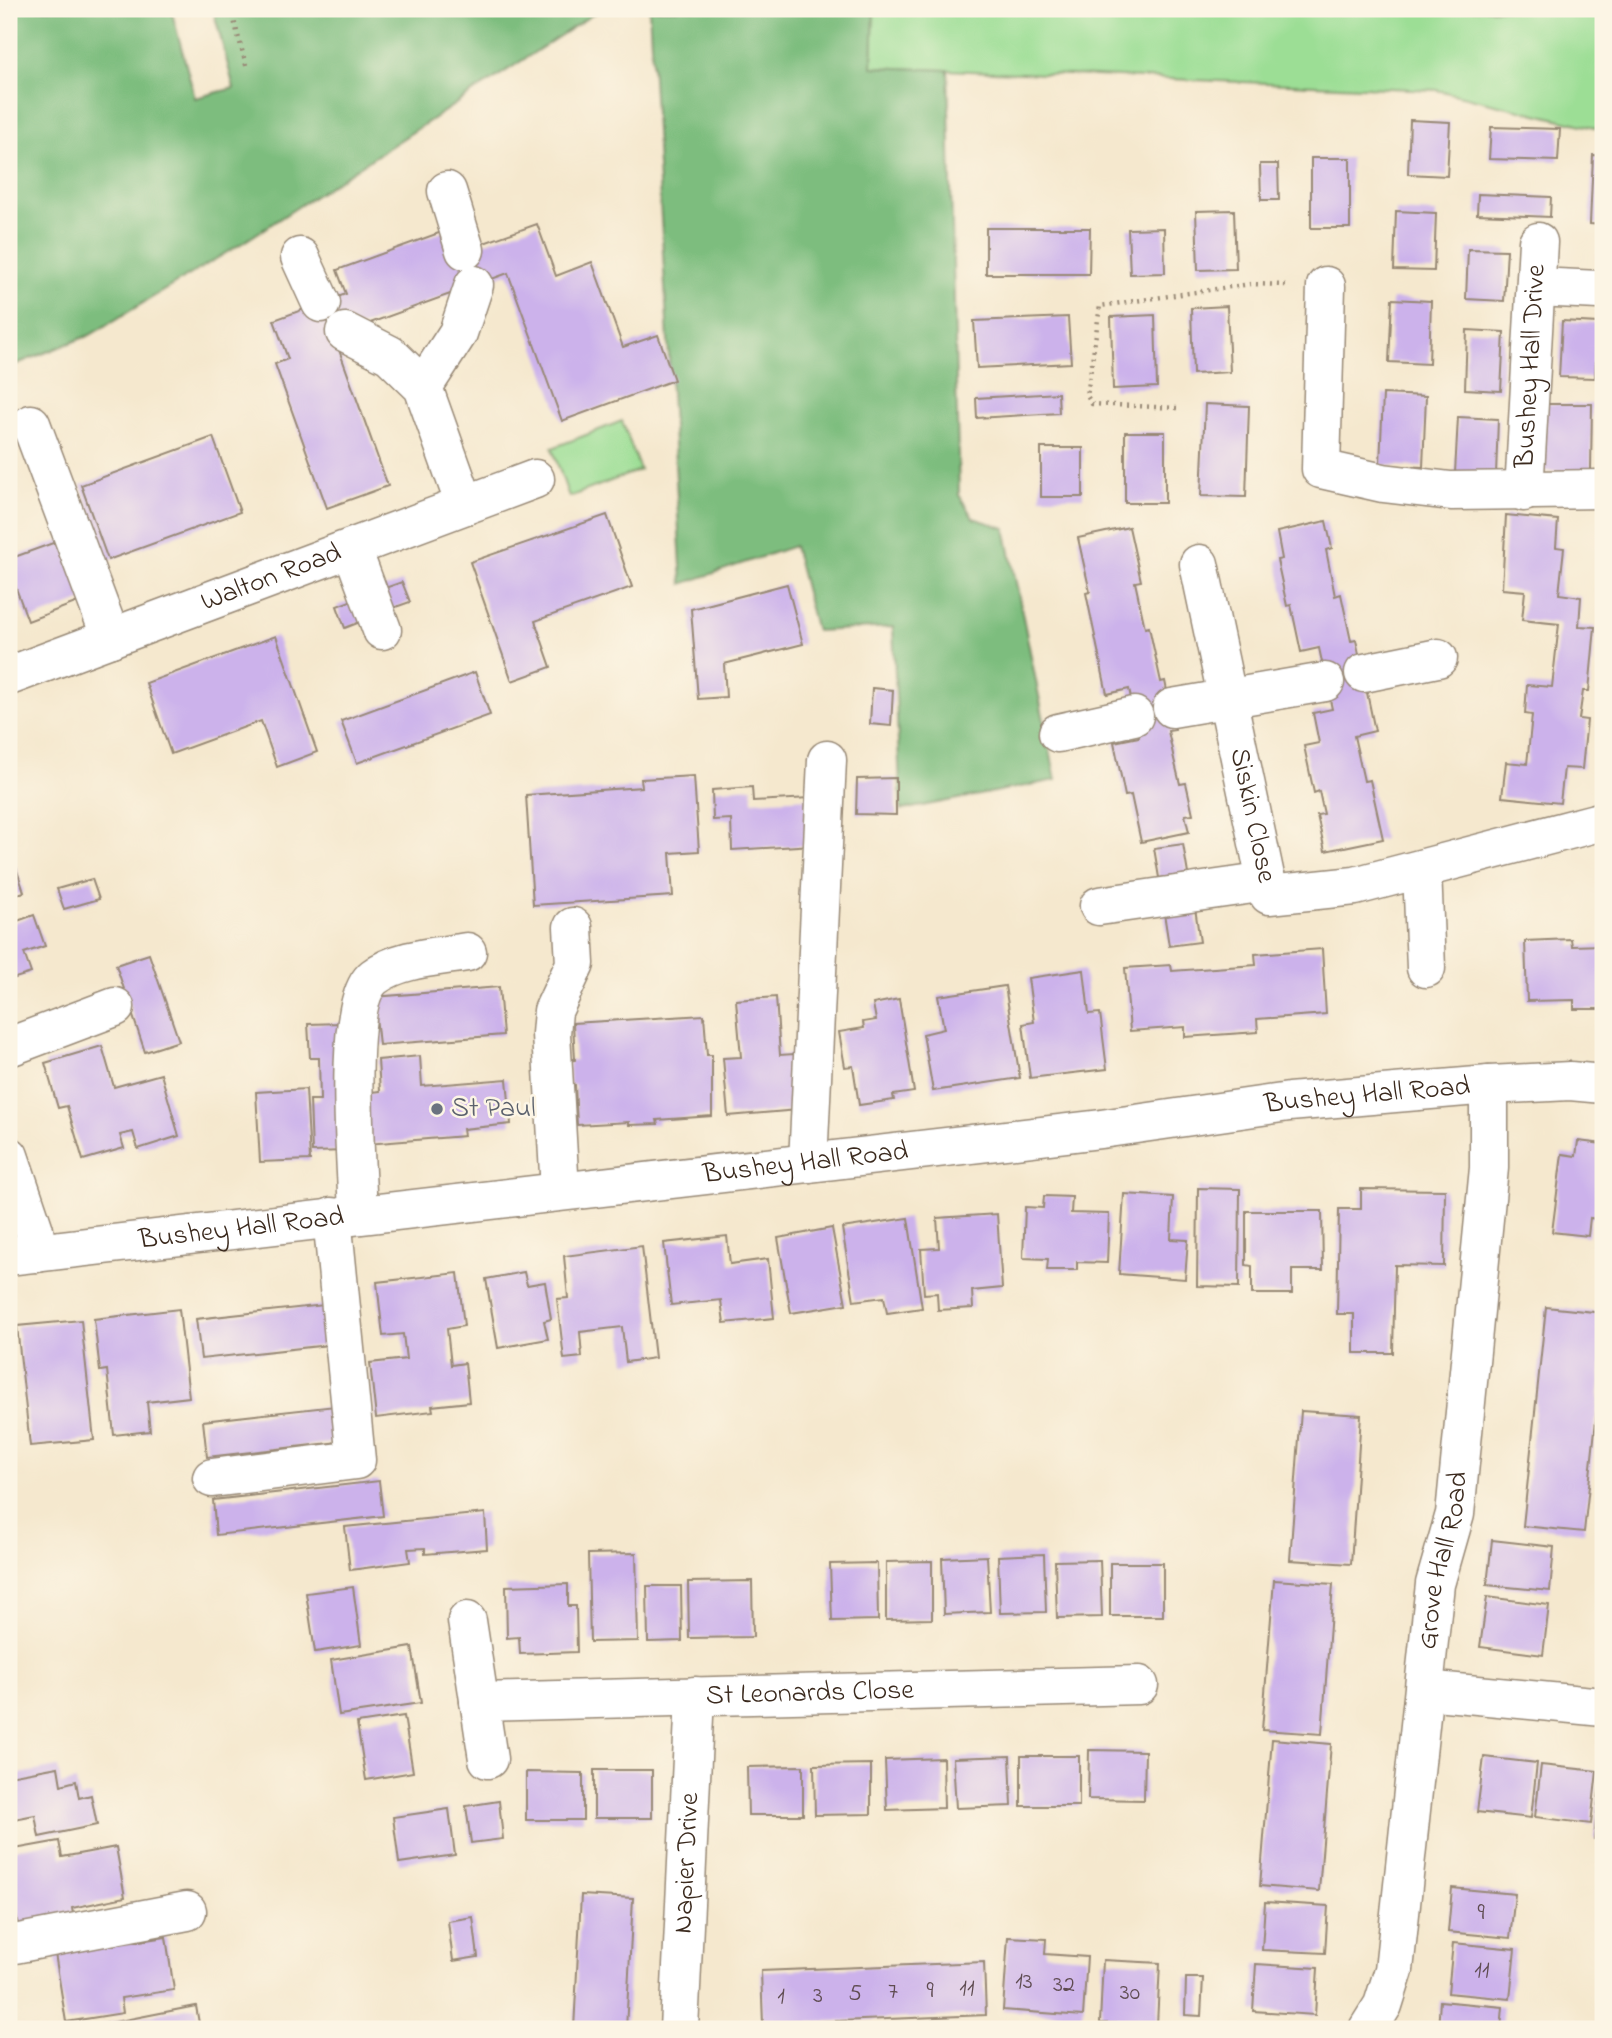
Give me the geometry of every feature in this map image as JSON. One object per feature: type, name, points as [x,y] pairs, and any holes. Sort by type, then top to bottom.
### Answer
[{"type":"street","points":[[423,387],[458,333],[470,267],[447,191]]},
{"type":"street","name":"Bushey Hall Drive","points":[[1524,492],[1538,242]]},
{"type":"street","points":[[300,257],[321,303]]},
{"type":"street","name":"Bushey Hall Drive","points":[[1326,286],[1321,469],[1383,483],[1437,490],[1524,492],[1603,489]]},
{"type":"street","points":[[1536,287],[1599,290]]},
{"type":"street","points":[[345,332],[390,355],[423,387],[465,506]]},
{"type":"street","points":[[31,424],[111,638]]},
{"type":"street","name":"Walton Road","points":[[9,676],[535,479]]},
{"type":"street","points":[[352,549],[382,630]]},
{"type":"street","name":"Siskin Close","points":[[1199,564],[1230,698],[1269,895],[1354,886],[1603,821]]},
{"type":"street","points":[[1364,673],[1438,659]]},
{"type":"street","points":[[1172,708],[1325,682]]},
{"type":"street","points":[[1058,733],[1133,716]]},
{"type":"street","points":[[808,1163],[827,760]]},
{"type":"street","points":[[1422,870],[1426,968]]},
{"type":"street","points":[[1099,906],[1267,883]]},
{"type":"street","points":[[560,1191],[551,1034],[554,1010],[575,964],[573,928]]},
{"type":"street","points":[[212,1478],[356,1460],[345,1216],[356,1021],[366,988],[375,976],[394,966],[467,952]]},
{"type":"street","points":[[9,1047],[115,1007]]},
{"type":"street","name":"Bushey Hall Road","points":[[23,1255],[1101,1129],[1289,1102],[1489,1085],[1570,1082],[1603,1084]]},
{"type":"street","name":"Grove Hall Road","points":[[1368,2029],[1383,2005],[1395,1970],[1436,1584],[1455,1514],[1489,1168],[1489,1085]]},
{"type":"street","points":[[9,1156],[34,1230],[23,1255]]},
{"type":"street","points":[[467,1620],[488,1759]]},
{"type":"street","name":"St Leonards Close","points":[[480,1702],[1139,1685]]},
{"type":"street","points":[[1425,1690],[1603,1707]]},
{"type":"street","name":"Napier Drive","points":[[679,2029],[695,1696]]},
{"type":"street","points":[[9,1945],[187,1911]]},
{"type":"path","points":[[231,9],[246,65]]},
{"type":"path","points":[[1177,408],[1092,404],[1087,396],[1100,306],[1251,284],[1326,286]]},
{"type":"green space","points":[[9,9],[171,9],[195,98],[234,88],[213,9],[601,9],[244,242],[90,335],[9,367]]},
{"type":"green space","points":[[649,9],[874,9],[872,67],[948,70],[959,495],[973,518],[1005,528],[1056,780],[901,810],[893,627],[816,631],[794,546],[682,584]]},
{"type":"green space","points":[[874,9],[1603,9],[1603,130],[1437,90],[872,67]]},
{"type":"green space","points":[[622,421],[640,470],[569,497],[552,448]]},
{"type":"building","points":[[1410,120],[1450,122],[1447,176],[1408,174]]},
{"type":"building","points":[[1491,127],[1560,129],[1558,161],[1489,159]]},
{"type":"building","points":[[1593,155],[1603,156],[1603,225],[1590,224]]},
{"type":"building","points":[[1311,158],[1350,158],[1350,228],[1311,228]]},
{"type":"building","points":[[1260,164],[1278,164],[1279,200],[1261,200]]},
{"type":"building","points":[[1478,194],[1551,197],[1550,217],[1477,214]]},
{"type":"building","points":[[1234,210],[1236,269],[1198,270],[1196,211]]},
{"type":"building","points":[[1396,211],[1436,213],[1434,271],[1394,270]]},
{"type":"building","points":[[537,224],[556,276],[592,262],[623,347],[658,335],[674,380],[562,421],[508,273],[334,336],[388,486],[327,508],[275,364],[288,359],[274,320],[346,294],[337,270],[447,230],[456,253]]},
{"type":"building","points":[[986,228],[1090,228],[1089,274],[986,274]]},
{"type":"building","points":[[1164,228],[1165,273],[1130,274],[1128,229]]},
{"type":"building","points":[[1468,249],[1507,250],[1504,301],[1466,299]]},
{"type":"building","points":[[1392,299],[1431,301],[1429,364],[1389,362]]},
{"type":"building","points":[[1227,306],[1230,372],[1193,374],[1191,308]]},
{"type":"building","points":[[1155,315],[1157,387],[1113,389],[1111,317]]},
{"type":"building","points":[[1068,317],[1071,363],[977,368],[974,321]]},
{"type":"building","points":[[1562,321],[1598,323],[1595,378],[1559,377]]},
{"type":"building","points":[[1467,330],[1504,332],[1501,391],[1465,389]]},
{"type":"building","points":[[1058,393],[1059,413],[977,418],[976,398]]},
{"type":"building","points":[[1383,394],[1426,396],[1423,467],[1380,465]]},
{"type":"building","points":[[1205,404],[1249,406],[1246,497],[1201,496]]},
{"type":"building","points":[[1545,404],[1592,404],[1591,471],[1544,471]]},
{"type":"building","points":[[1458,417],[1498,419],[1496,475],[1455,473]]},
{"type":"building","points":[[1125,432],[1165,432],[1165,503],[1125,503]]},
{"type":"building","points":[[213,437],[240,512],[108,560],[81,485]]},
{"type":"building","points":[[1041,448],[1083,448],[1083,497],[1041,497]]},
{"type":"building","points":[[607,515],[632,587],[535,621],[551,667],[512,681],[470,562]]},
{"type":"building","points":[[1506,515],[1558,520],[1556,547],[1564,548],[1559,594],[1581,597],[1579,626],[1595,627],[1589,691],[1583,691],[1579,719],[1587,720],[1582,769],[1564,768],[1560,803],[1502,797],[1506,762],[1527,764],[1532,715],[1525,714],[1527,685],[1552,687],[1559,624],[1522,620],[1525,591],[1502,589]]},
{"type":"building","points":[[1326,521],[1332,548],[1326,550],[1335,596],[1341,594],[1351,641],[1356,640],[1375,731],[1354,736],[1364,781],[1370,780],[1383,839],[1325,851],[1317,815],[1324,814],[1319,791],[1314,793],[1304,746],[1319,743],[1313,713],[1332,709],[1319,648],[1301,652],[1291,605],[1287,606],[1277,560],[1282,559],[1277,532]]},
{"type":"building","points":[[1129,527],[1141,581],[1135,582],[1145,628],[1149,627],[1161,682],[1165,681],[1175,730],[1168,731],[1174,759],[1180,784],[1186,783],[1193,814],[1185,815],[1189,832],[1141,842],[1131,795],[1125,796],[1114,742],[1139,737],[1129,689],[1107,694],[1086,593],[1090,592],[1078,538]]},
{"type":"building","points":[[64,539],[86,599],[28,621],[9,569],[9,559]]},
{"type":"building","points":[[402,582],[410,602],[390,609],[382,589]]},
{"type":"building","points":[[787,584],[803,644],[724,664],[726,697],[698,699],[691,609]]},
{"type":"building","points":[[355,599],[363,621],[345,628],[337,606]]},
{"type":"building","points":[[276,636],[317,752],[277,767],[261,721],[171,754],[146,683]]},
{"type":"building","points":[[475,672],[490,715],[357,763],[341,721]]},
{"type":"building","points":[[872,688],[893,690],[891,726],[870,724]]},
{"type":"building","points":[[694,776],[699,851],[670,853],[673,896],[533,905],[526,795],[642,787],[641,779]]},
{"type":"building","points":[[896,778],[896,815],[856,814],[857,779]]},
{"type":"building","points":[[752,787],[753,801],[810,798],[813,845],[732,850],[731,819],[713,820],[712,790]]},
{"type":"building","points":[[1183,844],[1188,874],[1159,878],[1154,848]]},
{"type":"building","points":[[12,855],[24,892],[9,897],[9,856]]},
{"type":"building","points":[[92,879],[99,899],[64,909],[57,889]]},
{"type":"building","points":[[1195,908],[1200,942],[1169,946],[1164,913]]},
{"type":"building","points":[[34,915],[45,946],[24,953],[31,973],[9,980],[9,924]]},
{"type":"building","points":[[1571,939],[1572,946],[1603,945],[1603,1009],[1574,1009],[1574,1000],[1527,1001],[1525,941]]},
{"type":"building","points":[[1322,949],[1326,1014],[1257,1019],[1258,1032],[1185,1037],[1185,1027],[1130,1031],[1125,968],[1171,965],[1172,971],[1256,965],[1255,954]]},
{"type":"building","points":[[149,954],[179,1041],[145,1052],[116,965]]},
{"type":"building","points":[[1084,970],[1089,1014],[1100,1013],[1107,1069],[1030,1078],[1023,1024],[1034,1022],[1028,978]]},
{"type":"building","points":[[1005,986],[1020,1078],[933,1091],[923,1034],[944,1029],[938,996]]},
{"type":"building","points":[[499,987],[503,1035],[379,1045],[374,997]]},
{"type":"building","points":[[776,997],[780,1055],[794,1054],[798,1110],[728,1116],[723,1058],[741,1057],[736,1000]]},
{"type":"building","points":[[899,999],[914,1092],[893,1095],[894,1100],[859,1105],[853,1066],[845,1067],[839,1032],[864,1028],[863,1022],[876,1020],[873,1004]]},
{"type":"building","points":[[704,1015],[707,1055],[712,1055],[712,1116],[657,1120],[658,1124],[629,1125],[629,1122],[577,1125],[575,1085],[570,1085],[569,1061],[575,1060],[573,1023]]},
{"type":"building","points":[[342,1023],[347,1151],[312,1152],[310,1100],[320,1100],[319,1058],[310,1058],[308,1024]]},
{"type":"building","points":[[102,1046],[114,1087],[161,1074],[179,1136],[138,1149],[133,1132],[120,1135],[124,1148],[83,1160],[67,1106],[58,1108],[45,1063]]},
{"type":"building","name":"St Paul","points":[[420,1056],[422,1086],[507,1079],[511,1124],[463,1129],[464,1136],[367,1144],[363,1093],[380,1091],[378,1060]]},
{"type":"building","points":[[306,1089],[310,1160],[260,1162],[256,1092]]},
{"type":"building","points":[[1578,1141],[1603,1144],[1603,1220],[1590,1218],[1588,1236],[1552,1232],[1562,1154],[1576,1156]]},
{"type":"building","points":[[1198,1188],[1240,1189],[1239,1287],[1197,1286]]},
{"type":"building","points":[[1361,1189],[1445,1190],[1444,1266],[1395,1265],[1393,1353],[1354,1353],[1354,1314],[1337,1314],[1339,1209],[1361,1209]]},
{"type":"building","points":[[1124,1194],[1173,1197],[1171,1239],[1188,1240],[1185,1279],[1119,1274]]},
{"type":"building","points":[[1044,1196],[1072,1197],[1071,1213],[1109,1214],[1107,1263],[1077,1262],[1077,1270],[1047,1270],[1048,1259],[1023,1258],[1025,1207],[1043,1208]]},
{"type":"building","points":[[1246,1211],[1322,1211],[1323,1270],[1292,1270],[1292,1294],[1252,1294],[1252,1266],[1246,1265]]},
{"type":"building","points":[[997,1214],[1002,1288],[972,1291],[973,1308],[938,1310],[937,1293],[924,1294],[921,1249],[939,1248],[937,1218]]},
{"type":"building","points":[[908,1218],[922,1308],[887,1313],[884,1297],[854,1301],[842,1228]]},
{"type":"building","points":[[832,1228],[846,1304],[791,1313],[778,1238]]},
{"type":"building","points":[[727,1236],[730,1264],[768,1259],[774,1318],[724,1323],[721,1300],[671,1305],[664,1243]]},
{"type":"building","points":[[642,1246],[655,1358],[626,1362],[622,1327],[580,1332],[582,1357],[564,1359],[557,1299],[568,1298],[564,1256]]},
{"type":"building","points":[[524,1272],[527,1285],[545,1282],[551,1319],[544,1321],[548,1339],[498,1348],[486,1279]]},
{"type":"building","points":[[458,1273],[464,1326],[447,1329],[451,1365],[465,1363],[469,1402],[432,1406],[433,1411],[376,1418],[370,1363],[406,1359],[403,1334],[383,1336],[377,1282]]},
{"type":"building","points":[[324,1305],[328,1345],[201,1359],[196,1319]]},
{"type":"building","points":[[1546,1307],[1603,1313],[1603,1355],[1584,1532],[1523,1526]]},
{"type":"building","points":[[179,1309],[189,1397],[147,1402],[150,1431],[114,1435],[107,1370],[100,1371],[94,1319]]},
{"type":"building","points":[[81,1320],[94,1440],[30,1446],[17,1326]]},
{"type":"building","points":[[335,1406],[339,1442],[207,1457],[203,1421]]},
{"type":"building","points":[[1301,1411],[1361,1415],[1351,1564],[1290,1560]]},
{"type":"building","points":[[379,1481],[383,1516],[216,1535],[213,1500]]},
{"type":"building","points":[[485,1513],[487,1549],[425,1554],[425,1548],[408,1549],[410,1562],[350,1570],[345,1527]]},
{"type":"building","points":[[1492,1540],[1554,1547],[1550,1591],[1487,1585]]},
{"type":"building","points":[[636,1553],[638,1641],[590,1642],[588,1554]]},
{"type":"building","points":[[1044,1554],[1046,1612],[1000,1613],[998,1556]]},
{"type":"building","points":[[987,1556],[990,1612],[944,1614],[942,1558]]},
{"type":"building","points":[[1100,1560],[1102,1617],[1057,1618],[1055,1561]]},
{"type":"building","points":[[932,1561],[932,1619],[886,1620],[886,1562]]},
{"type":"building","points":[[877,1563],[878,1620],[832,1621],[830,1564]]},
{"type":"building","points":[[1110,1563],[1163,1563],[1163,1616],[1110,1616]]},
{"type":"building","points":[[1274,1580],[1333,1584],[1322,1734],[1262,1730]]},
{"type":"building","points":[[752,1581],[753,1637],[689,1638],[688,1582]]},
{"type":"building","points":[[568,1584],[568,1606],[576,1606],[577,1652],[520,1654],[519,1637],[507,1638],[506,1586]]},
{"type":"building","points":[[647,1586],[681,1586],[682,1641],[648,1642]]},
{"type":"building","points":[[353,1587],[361,1645],[315,1652],[306,1593]]},
{"type":"building","points":[[1487,1597],[1549,1605],[1543,1655],[1480,1647]]},
{"type":"building","points":[[412,1647],[421,1703],[339,1715],[331,1660]]},
{"type":"building","points":[[404,1716],[413,1772],[366,1780],[357,1723]]},
{"type":"building","points":[[1272,1739],[1331,1744],[1319,1891],[1260,1886]]},
{"type":"building","points":[[1089,1750],[1145,1751],[1144,1800],[1088,1799]]},
{"type":"building","points":[[1010,1756],[1012,1806],[956,1808],[953,1758]]},
{"type":"building","points":[[1021,1756],[1079,1756],[1079,1806],[1021,1806]]},
{"type":"building","points":[[1484,1757],[1537,1763],[1531,1818],[1477,1812]]},
{"type":"building","points":[[943,1758],[944,1808],[887,1810],[885,1760]]},
{"type":"building","points":[[871,1764],[871,1814],[815,1815],[814,1765]]},
{"type":"building","points":[[1541,1765],[1597,1771],[1591,1824],[1535,1817]]},
{"type":"building","points":[[803,1766],[803,1815],[748,1815],[747,1767]]},
{"type":"building","points":[[58,1767],[61,1785],[76,1781],[79,1798],[91,1795],[97,1825],[39,1837],[35,1815],[9,1820],[9,1776]]},
{"type":"building","points":[[594,1770],[652,1770],[652,1818],[594,1818]]},
{"type":"building","points":[[526,1772],[583,1773],[583,1820],[526,1820]]},
{"type":"building","points":[[1603,1773],[1603,1840],[1594,1839]]},
{"type":"building","points":[[499,1801],[503,1839],[471,1843],[466,1806]]},
{"type":"building","points":[[449,1809],[455,1855],[399,1863],[393,1817]]},
{"type":"building","points":[[59,1841],[62,1857],[116,1847],[125,1897],[72,1908],[75,1925],[20,1936],[9,1879],[9,1850]]},
{"type":"building","points":[[1452,1888],[1515,1894],[1510,1938],[1448,1932]]},
{"type":"building","points":[[581,1895],[633,1898],[626,2029],[574,2029]]},
{"type":"building","points":[[1265,1902],[1328,1906],[1325,1953],[1262,1950]]},
{"type":"building","points":[[473,1917],[478,1957],[453,1961],[448,1921]]},
{"type":"building","points":[[110,1932],[113,1945],[166,1937],[174,1990],[121,1998],[123,2013],[66,2022],[53,1941]]},
{"type":"building","points":[[1008,1937],[1046,1939],[1045,1954],[1087,1957],[1083,2016],[1003,2010]]},
{"type":"building","points":[[1453,1943],[1515,1949],[1510,1999],[1448,1993]]},
{"type":"building","points":[[1103,1960],[1160,1963],[1157,2025],[1100,2023]]},
{"type":"building","points":[[984,1962],[986,2015],[763,2024],[761,1971]]},
{"type":"building","points":[[1256,1964],[1318,1968],[1315,2015],[1253,2011]]},
{"type":"building","points":[[1186,1978],[1203,1978],[1201,2016],[1185,2015]]},
{"type":"building","points":[[1440,2001],[1503,2007],[1501,2029],[1438,2029]]},
{"type":"building","points":[[196,2006],[200,2029],[100,2029],[99,2025]]},
{"type":"place","name":"St Paul","points":[[437,1109]]}]
